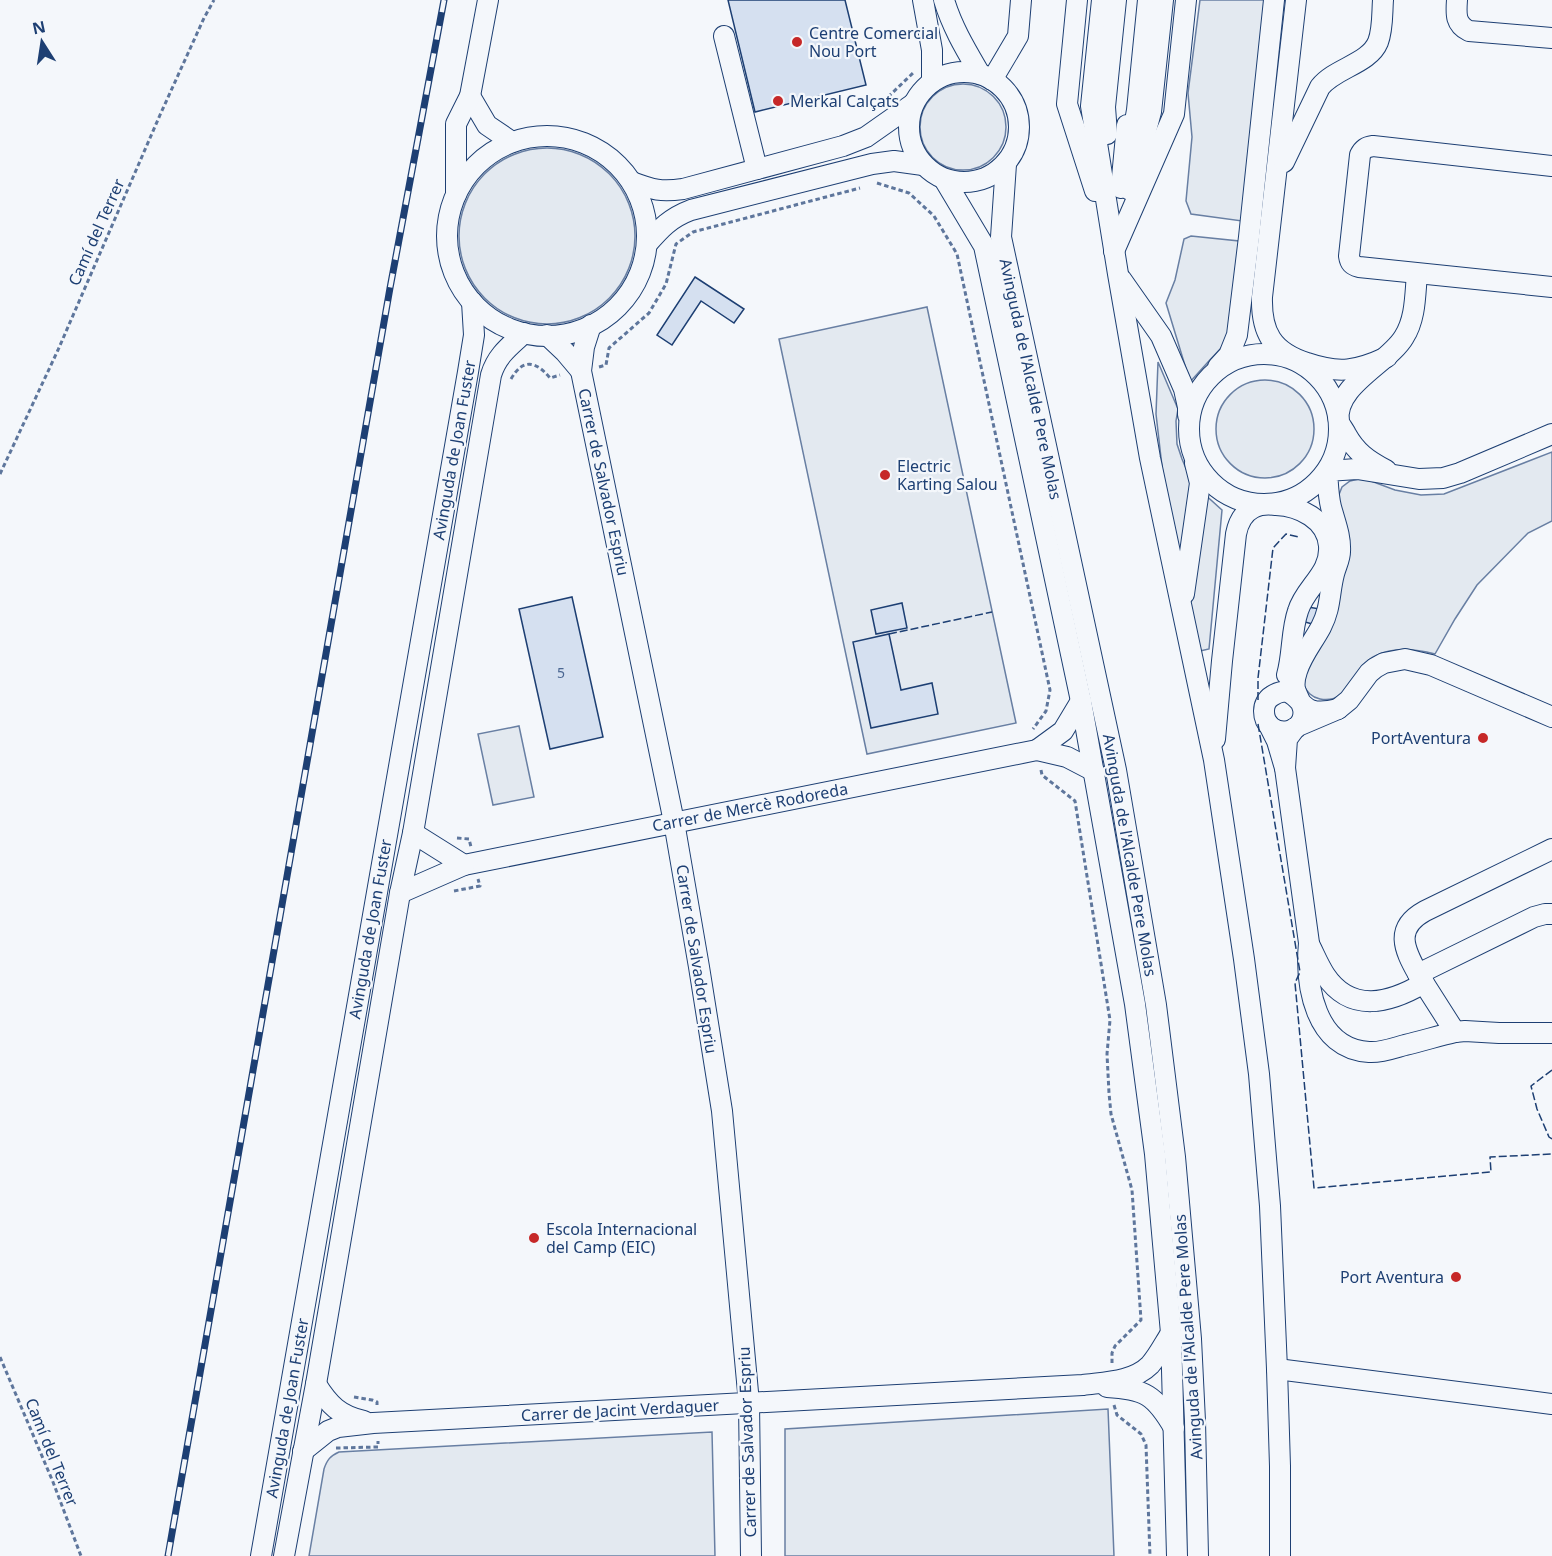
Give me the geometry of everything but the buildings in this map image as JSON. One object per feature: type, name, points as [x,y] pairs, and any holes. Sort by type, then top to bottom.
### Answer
[{"type":"street","points":[[456,195],[456,124],[470,96],[488,0]]},
{"type":"street","points":[[923,0],[932,50],[932,82]]},
{"type":"street","points":[[944,0],[948,16],[958,36],[986,77]]},
{"type":"street","points":[[986,77],[1018,36],[1021,0]]},
{"type":"street","points":[[1077,0],[1067,104],[1114,251]]},
{"type":"street","points":[[1093,0],[1083,105],[1114,251]]},
{"type":"street","points":[[1102,0],[1091,106],[1150,458],[1214,760],[1259,1074],[1270,1206],[1280,1466],[1280,1556]]},
{"type":"street","points":[[1114,251],[1105,107],[1116,0]]},
{"type":"street","points":[[1114,251],[1114,108],[1125,0]]},
{"type":"street","points":[[1114,251],[1140,0]]},
{"type":"street","points":[[1114,251],[1137,110],[1148,0]]},
{"type":"street","points":[[1114,251],[1151,112],[1162,0]]},
{"type":"street","points":[[1114,251],[1162,113],[1173,0]]},
{"type":"street","points":[[1114,251],[1174,114],[1186,0]]},
{"type":"street","points":[[1188,432],[1190,410],[1199,390],[1229,355],[1237,334],[1274,0]]},
{"type":"street","points":[[1296,0],[1262,297],[1266,331],[1281,351],[1311,369],[1325,384],[1335,402],[1339,422],[1357,451],[1396,476]]},
{"type":"street","points":[[1276,178],[1326,79],[1366,56],[1377,44],[1380,36],[1383,0]]},
{"type":"street","points":[[1457,0],[1457,22],[1469,31],[1552,38]]},
{"type":"street","points":[[724,36],[757,169]]},
{"type":"street","points":[[970,72],[986,77],[1003,88],[1017,112],[1018,139],[1015,148],[1006,164],[991,176],[973,182],[953,182],[936,176],[923,165],[914,152],[909,136],[909,120],[913,104],[932,82],[950,74],[970,72]]},
{"type":"street","points":[[470,96],[487,125],[512,142]]},
{"type":"street","points":[[632,182],[651,190],[684,189],[822,152],[866,137],[913,104]]},
{"type":"street","points":[[546,136],[563,137],[579,141],[609,157],[632,182],[641,202],[646,222],[647,244],[642,265],[634,286],[615,308],[591,325],[577,331],[547,335],[525,333],[510,328],[483,313],[462,289],[448,251],[447,227],[450,211],[469,173],[489,155],[512,142],[546,136]]},
{"type":"street","points":[[1552,166],[1367,147],[1359,155],[1349,256],[1350,262],[1359,267],[1552,287]]},
{"type":"street","points":[[647,244],[666,223],[677,215],[691,210],[879,162],[901,161],[923,165]]},
{"type":"street","name":"Avinguda de l'Alcalde Pere Molas","points":[[1006,164],[1001,237],[1116,770],[1156,1005],[1175,1157],[1191,1339],[1198,1556]]},
{"type":"street","name":"Avinguda de l'Alcalde Pere Molas","points":[[944,179],[984,246],[1081,701],[1133,993],[1155,1154],[1171,1333],[1177,1556]]},
{"type":"street","points":[[1118,274],[1161,336],[1188,407],[1188,432],[1200,483],[1186,574],[1184,620]]},
{"type":"street","points":[[1214,760],[1222,661],[1238,524],[1254,507],[1289,500],[1311,488],[1327,471],[1335,456],[1339,439],[1340,409],[1343,400],[1354,384],[1387,357],[1400,343],[1413,315],[1417,274]]},
{"type":"street","name":"Avinguda de Joan Fuster","points":[[262,1552],[468,372],[474,335],[472,302]]},
{"type":"street","name":"Carrer de Salvador Espriu","points":[[591,325],[584,347],[582,371],[674,822],[722,1111],[749,1403],[751,1556]]},
{"type":"street","name":"Avinguda de Joan Fuster","points":[[284,1556],[316,1384],[400,893],[413,833],[491,375],[495,363],[502,354],[525,333]]},
{"type":"street","name":"Carrer de Salvador Espriu","points":[[547,335],[582,371]]},
{"type":"street","points":[[1213,373],[1231,361],[1251,354],[1273,354],[1326,369],[1338,370],[1363,367],[1387,357]]},
{"type":"street","points":[[1327,471],[1357,469],[1419,479],[1443,478],[1552,434]]},
{"type":"street","points":[[1192,455],[1204,476],[1221,492],[1243,501],[1298,508],[1309,514],[1325,531],[1328,539],[1329,556],[1326,565],[1302,602],[1296,616],[1286,677],[1282,686],[1267,701],[1264,713],[1277,741],[1285,768],[1309,943],[1307,964],[1315,1010],[1336,1039],[1357,1050],[1370,1052],[1465,1030],[1552,1033]]},
{"type":"street","points":[[1285,768],[1287,739],[1302,721],[1303,714],[1301,701],[1295,689],[1296,674],[1328,609],[1333,575],[1340,555],[1340,535],[1329,496],[1327,471]]},
{"type":"street","points":[[1296,616],[1302,632],[1312,633],[1321,627]]},
{"type":"street","points":[[1269,725],[1280,732],[1286,732],[1338,709],[1349,700],[1375,668],[1384,663],[1405,660],[1431,665],[1552,717]]},
{"type":"street","points":[[1272,696],[1284,692],[1290,693],[1310,710],[1338,709]]},
{"type":"street","name":"Carrer de Mercè Rodoreda","points":[[1037,750],[1063,731],[1081,701]]},
{"type":"street","name":"Carrer de Mercè Rodoreda","points":[[400,893],[464,865],[1037,750],[1067,757],[1094,771]]},
{"type":"street","points":[[413,833],[464,865]]},
{"type":"street","points":[[1455,1032],[1408,956],[1404,943],[1411,920],[1552,849]]},
{"type":"street","points":[[1309,943],[1332,984],[1347,995],[1365,1001],[1385,1000],[1406,994],[1421,979],[1543,916]]},
{"type":"street","name":"Carrer de Jacint Verdaguer","points":[[1113,1384],[1134,1376],[1149,1365],[1171,1333]]},
{"type":"street","points":[[1277,1369],[1552,1404]]},
{"type":"street","name":"Carrer de Jacint Verdaguer","points":[[316,1384],[337,1411],[352,1418],[373,1423]]},
{"type":"street","name":"Carrer de Jacint Verdaguer","points":[[303,1451],[328,1431],[338,1427],[373,1423],[1113,1384],[1151,1397],[1163,1410],[1174,1428]]},
{"type":"path","name":"Camí del Terrer","points":[[0,474],[58,350],[194,40],[214,0]]},
{"type":"path","points":[[884,101],[915,71]]},
{"type":"path","points":[[877,183],[909,193],[934,216],[957,254],[1050,690],[1046,711],[1032,731],[1042,775],[1075,801],[1110,1020],[1107,1054],[1111,1114],[1132,1190],[1141,1320],[1115,1346],[1112,1353],[1114,1409],[1117,1415],[1141,1434],[1146,1444],[1150,1556]]},
{"type":"path","points":[[606,365],[609,348],[649,313],[666,284],[676,244],[693,232],[865,186]]},
{"type":"path","name":"Camí del Terrer","points":[[0,1357],[53,1482],[81,1556]]},
{"type":"path","points":[[336,1448],[378,1447]]},
{"type":"shaded area","points":[[1200,0],[1265,0],[1242,221],[1191,214],[1186,201],[1192,137],[1188,93]]},
{"type":"shaded area","points":[[963,84],[980,87],[994,96],[1003,110],[1006,127],[1003,144],[994,158],[980,167],[963,170],[946,167],[932,158],[923,144],[920,127],[923,110],[932,96],[946,87]]},
{"type":"shaded area","points":[[547,148],[581,155],[596,163],[609,174],[620,187],[628,202],[635,236],[628,270],[620,285],[609,298],[596,309],[581,317],[547,324],[513,317],[498,309],[485,298],[474,285],[466,270],[459,236],[466,202],[474,187],[485,174],[498,163],[513,155]]},
{"type":"shaded area","points":[[1191,236],[1239,241],[1230,330],[1223,346],[1190,382],[1166,303],[1175,280],[1184,239]]},
{"type":"shaded area","name":"Electric Karting Salou","points":[[927,307],[1016,723],[867,754],[779,339]]},
{"type":"shaded area","points":[[1158,362],[1178,409],[1177,444],[1191,480],[1222,510],[1209,649],[1200,651],[1163,475],[1156,414]]},
{"type":"shaded area","points":[[1265,380],[1284,384],[1300,394],[1310,410],[1314,429],[1310,448],[1300,464],[1284,474],[1265,478],[1246,474],[1230,464],[1220,448],[1216,429],[1220,410],[1230,394],[1246,384]]},
{"type":"shaded area","points":[[1552,452],[1552,521],[1528,533],[1477,585],[1435,654],[1405,649],[1382,653],[1367,661],[1345,691],[1338,696],[1320,699],[1310,694],[1303,684],[1338,497],[1342,487],[1350,481],[1363,478],[1395,490],[1421,495],[1444,494]]},
{"type":"shaded area","points":[[519,726],[534,797],[493,805],[478,734]]},
{"type":"shaded area","points":[[1108,1409],[1114,1556],[785,1556],[785,1429]]},
{"type":"shaded area","points":[[712,1432],[715,1556],[309,1556],[324,1469],[329,1459],[339,1452]]},
{"type":"railway","points":[[168,1556],[390,288],[444,0]]},
{"type":"fence","points":[[1258,700],[1258,678],[1273,548],[1286,534],[1299,537]]},
{"type":"fence","points":[[889,634],[992,612]]},
{"type":"fence","points":[[1258,724],[1300,972],[1295,983],[1314,1188],[1491,1172],[1490,1157],[1552,1154]]},
{"type":"fence","points":[[1552,1070],[1531,1086],[1537,1109],[1552,1139]]},
{"type":"place","name":"Centre Comercial Nou Port","points":[[797,42]]},
{"type":"place","name":"Merkal Calçats","points":[[778,101]]},
{"type":"place","name":"Electric Karting Salou","points":[[885,475]]},
{"type":"place","name":"PortAventura","points":[[1483,738]]},
{"type":"place","name":"Escola Internacional del Camp (EIC)","points":[[534,1238]]},
{"type":"place","name":"Port Aventura","points":[[1456,1277]]}]
